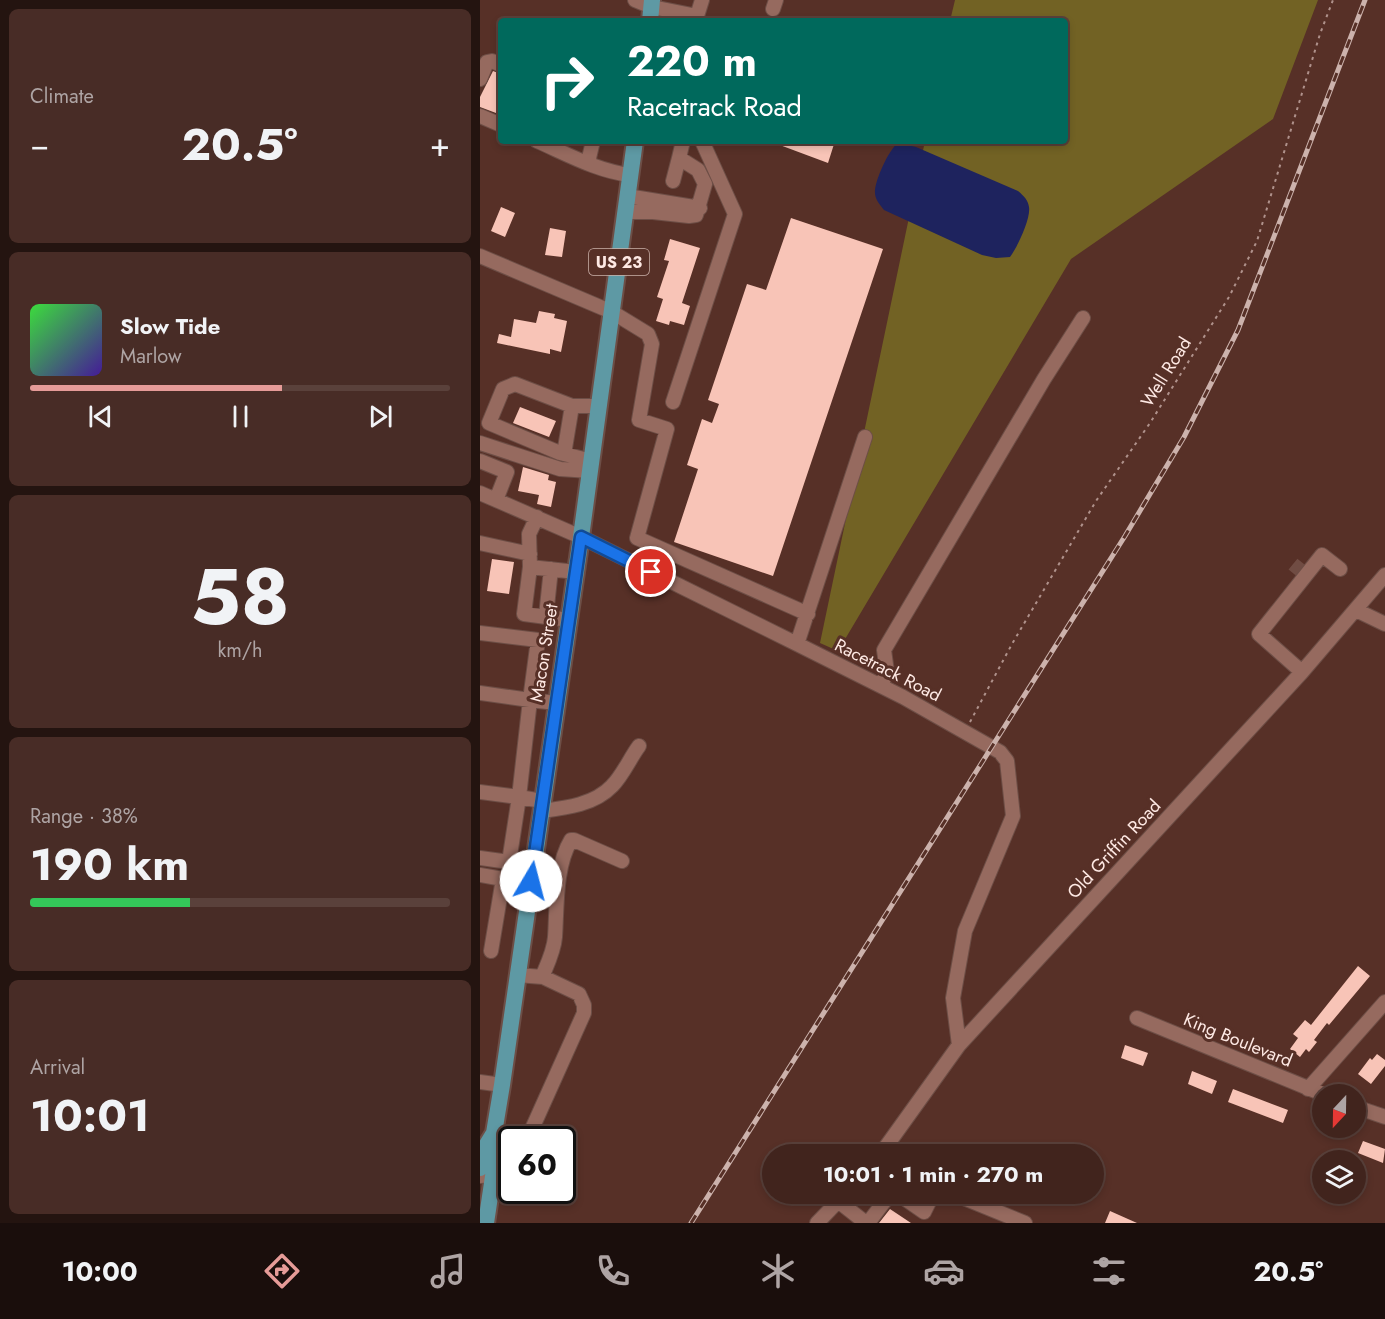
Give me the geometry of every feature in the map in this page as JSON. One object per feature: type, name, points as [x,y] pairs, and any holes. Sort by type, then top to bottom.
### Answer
[{"type":"main road","name":"Macon Street","points":[[485,1173],[482,1150],[494,1133],[502,1085],[635,144]]},
{"type":"main road","name":"US 23","points":[[486,1223],[485,1173],[497,1150],[494,1133]]},
{"type":"street","points":[[635,0],[651,9],[692,18]]},
{"type":"street","points":[[697,18],[702,0]]},
{"type":"street","points":[[480,79],[487,62],[498,64]]},
{"type":"street","points":[[480,116],[498,124]]},
{"type":"street","points":[[544,144],[590,164],[630,175]]},
{"type":"street","points":[[590,164],[592,144]]},
{"type":"street","points":[[673,182],[682,144]]},
{"type":"street","points":[[673,402],[735,214],[703,144]]},
{"type":"street","points":[[626,204],[689,216],[696,215],[705,187],[704,180],[698,170],[680,158]]},
{"type":"street","points":[[480,256],[612,312],[642,330],[651,339],[639,420],[668,429],[630,561]]},
{"type":"street","points":[[880,686],[887,672],[884,650],[1032,399],[1083,318]]},
{"type":"street","points":[[591,466],[489,423],[503,389],[515,384],[572,406],[599,406]]},
{"type":"street","points":[[564,454],[572,406]]},
{"type":"street","points":[[797,644],[865,437]]},
{"type":"street","points":[[480,443],[560,469],[591,466]]},
{"type":"street","points":[[496,500],[514,454]]},
{"type":"street","points":[[480,461],[507,472]]},
{"type":"street","name":"Racetrack Road","points":[[480,493],[581,537],[880,686],[964,731],[1000,753],[1007,760],[1013,816],[965,932],[953,998],[959,1045]]},
{"type":"street","points":[[537,518],[530,534],[530,561],[546,616]]},
{"type":"street","points":[[638,538],[808,614]]},
{"type":"street","points":[[480,543],[552,569],[576,572]]},
{"type":"street","points":[[1302,672],[1259,634],[1316,558],[1340,569]]},
{"type":"street","points":[[522,638],[524,614],[552,569]]},
{"type":"street","points":[[1285,601],[1294,574]]},
{"type":"street","name":"Old Griffin Road","points":[[888,1144],[959,1045],[1302,672],[1385,575]]},
{"type":"street","points":[[1356,610],[1385,624]]},
{"type":"street","points":[[524,614],[569,620]]},
{"type":"street","points":[[480,633],[538,640],[509,862],[480,858]]},
{"type":"street","points":[[480,693],[556,703]]},
{"type":"street","points":[[480,792],[519,797],[542,806],[566,808],[596,798],[613,786],[639,746]]},
{"type":"street","points":[[542,977],[555,938],[555,912],[562,867],[571,840],[622,861]]},
{"type":"street","points":[[480,875],[503,879],[491,951]]},
{"type":"street","points":[[501,891],[529,895]]},
{"type":"street","points":[[517,975],[542,977],[579,994],[584,1005],[584,1013],[532,1126]]},
{"type":"street","points":[[1308,1089],[1385,1002]]},
{"type":"street","name":"King Boulevard","points":[[1137,1018],[1312,1090]]},
{"type":"street","points":[[480,1082],[502,1085]]},
{"type":"street","points":[[1366,1111],[1385,1118]]},
{"type":"street","points":[[817,1223],[835,1204]]},
{"type":"street","points":[[849,1204],[867,1223],[882,1204]]},
{"type":"street","points":[[912,1204],[924,1212],[928,1204]]},
{"type":"street","points":[[978,1204],[1024,1223]]},
{"type":"path","name":"Well Road","points":[[964,731],[1085,520],[1188,364],[1229,297],[1257,241],[1320,34],[1333,0]]},
{"type":"shaded area","points":[[955,0],[1318,0],[1273,119],[1071,259],[838,651],[820,643],[924,144],[1068,144],[1068,18],[951,18]]},
{"type":"shaded area","points":[[902,144],[916,147],[1018,191],[1027,200],[1029,212],[1020,240],[1010,257],[996,258],[982,255],[884,210],[878,202],[875,188],[879,174],[894,146]]},
{"type":"building","points":[[493,71],[498,73],[496,113],[480,107],[480,97]]},
{"type":"building","points":[[777,144],[834,144],[828,163]]},
{"type":"building","points":[[501,207],[515,213],[505,237],[491,231]]},
{"type":"building","points":[[791,218],[883,249],[773,576],[674,542],[698,469],[687,465],[702,419],[712,423],[719,404],[708,400],[747,284],[766,290]]},
{"type":"building","points":[[550,228],[566,231],[562,257],[545,255]]},
{"type":"building","points":[[670,239],[700,248],[682,303],[690,306],[684,325],[670,321],[669,325],[656,321],[663,299],[657,297],[669,261],[664,260]]},
{"type":"building","points":[[539,311],[555,314],[554,318],[567,321],[561,352],[550,349],[550,354],[497,343],[499,334],[511,337],[514,319],[536,323]]},
{"type":"building","points":[[520,407],[556,421],[549,437],[513,423]]},
{"type":"building","points":[[523,467],[549,475],[548,480],[556,482],[551,507],[537,504],[539,495],[518,491]]},
{"type":"building","points":[[492,559],[514,562],[509,594],[487,591]]},
{"type":"building","points":[[1358,966],[1370,976],[1329,1025],[1327,1023],[1314,1040],[1317,1042],[1309,1052],[1306,1049],[1300,1057],[1290,1049],[1298,1038],[1293,1034],[1305,1020],[1311,1025]]},
{"type":"building","points":[[1125,1045],[1148,1053],[1143,1066],[1121,1058]]},
{"type":"building","points":[[1377,1054],[1385,1060],[1385,1066],[1371,1084],[1358,1074],[1370,1058],[1372,1060]]},
{"type":"building","points":[[1192,1071],[1217,1081],[1212,1094],[1188,1084]]},
{"type":"building","points":[[1233,1089],[1288,1110],[1283,1123],[1228,1102]]},
{"type":"building","points":[[1363,1141],[1385,1149],[1383,1163],[1366,1156],[1366,1150],[1359,1150]]},
{"type":"building","points":[[890,1209],[911,1223],[879,1223]]},
{"type":"building","points":[[1110,1211],[1137,1223],[1105,1223]]},
{"type":"tunnel","points":[[1294,574],[1307,558]]},
{"type":"railway","points":[[691,1223],[1125,536],[1184,437],[1238,330],[1365,0]]},
{"type":"route","points":[[531,881],[581,537],[651,572]]}]
